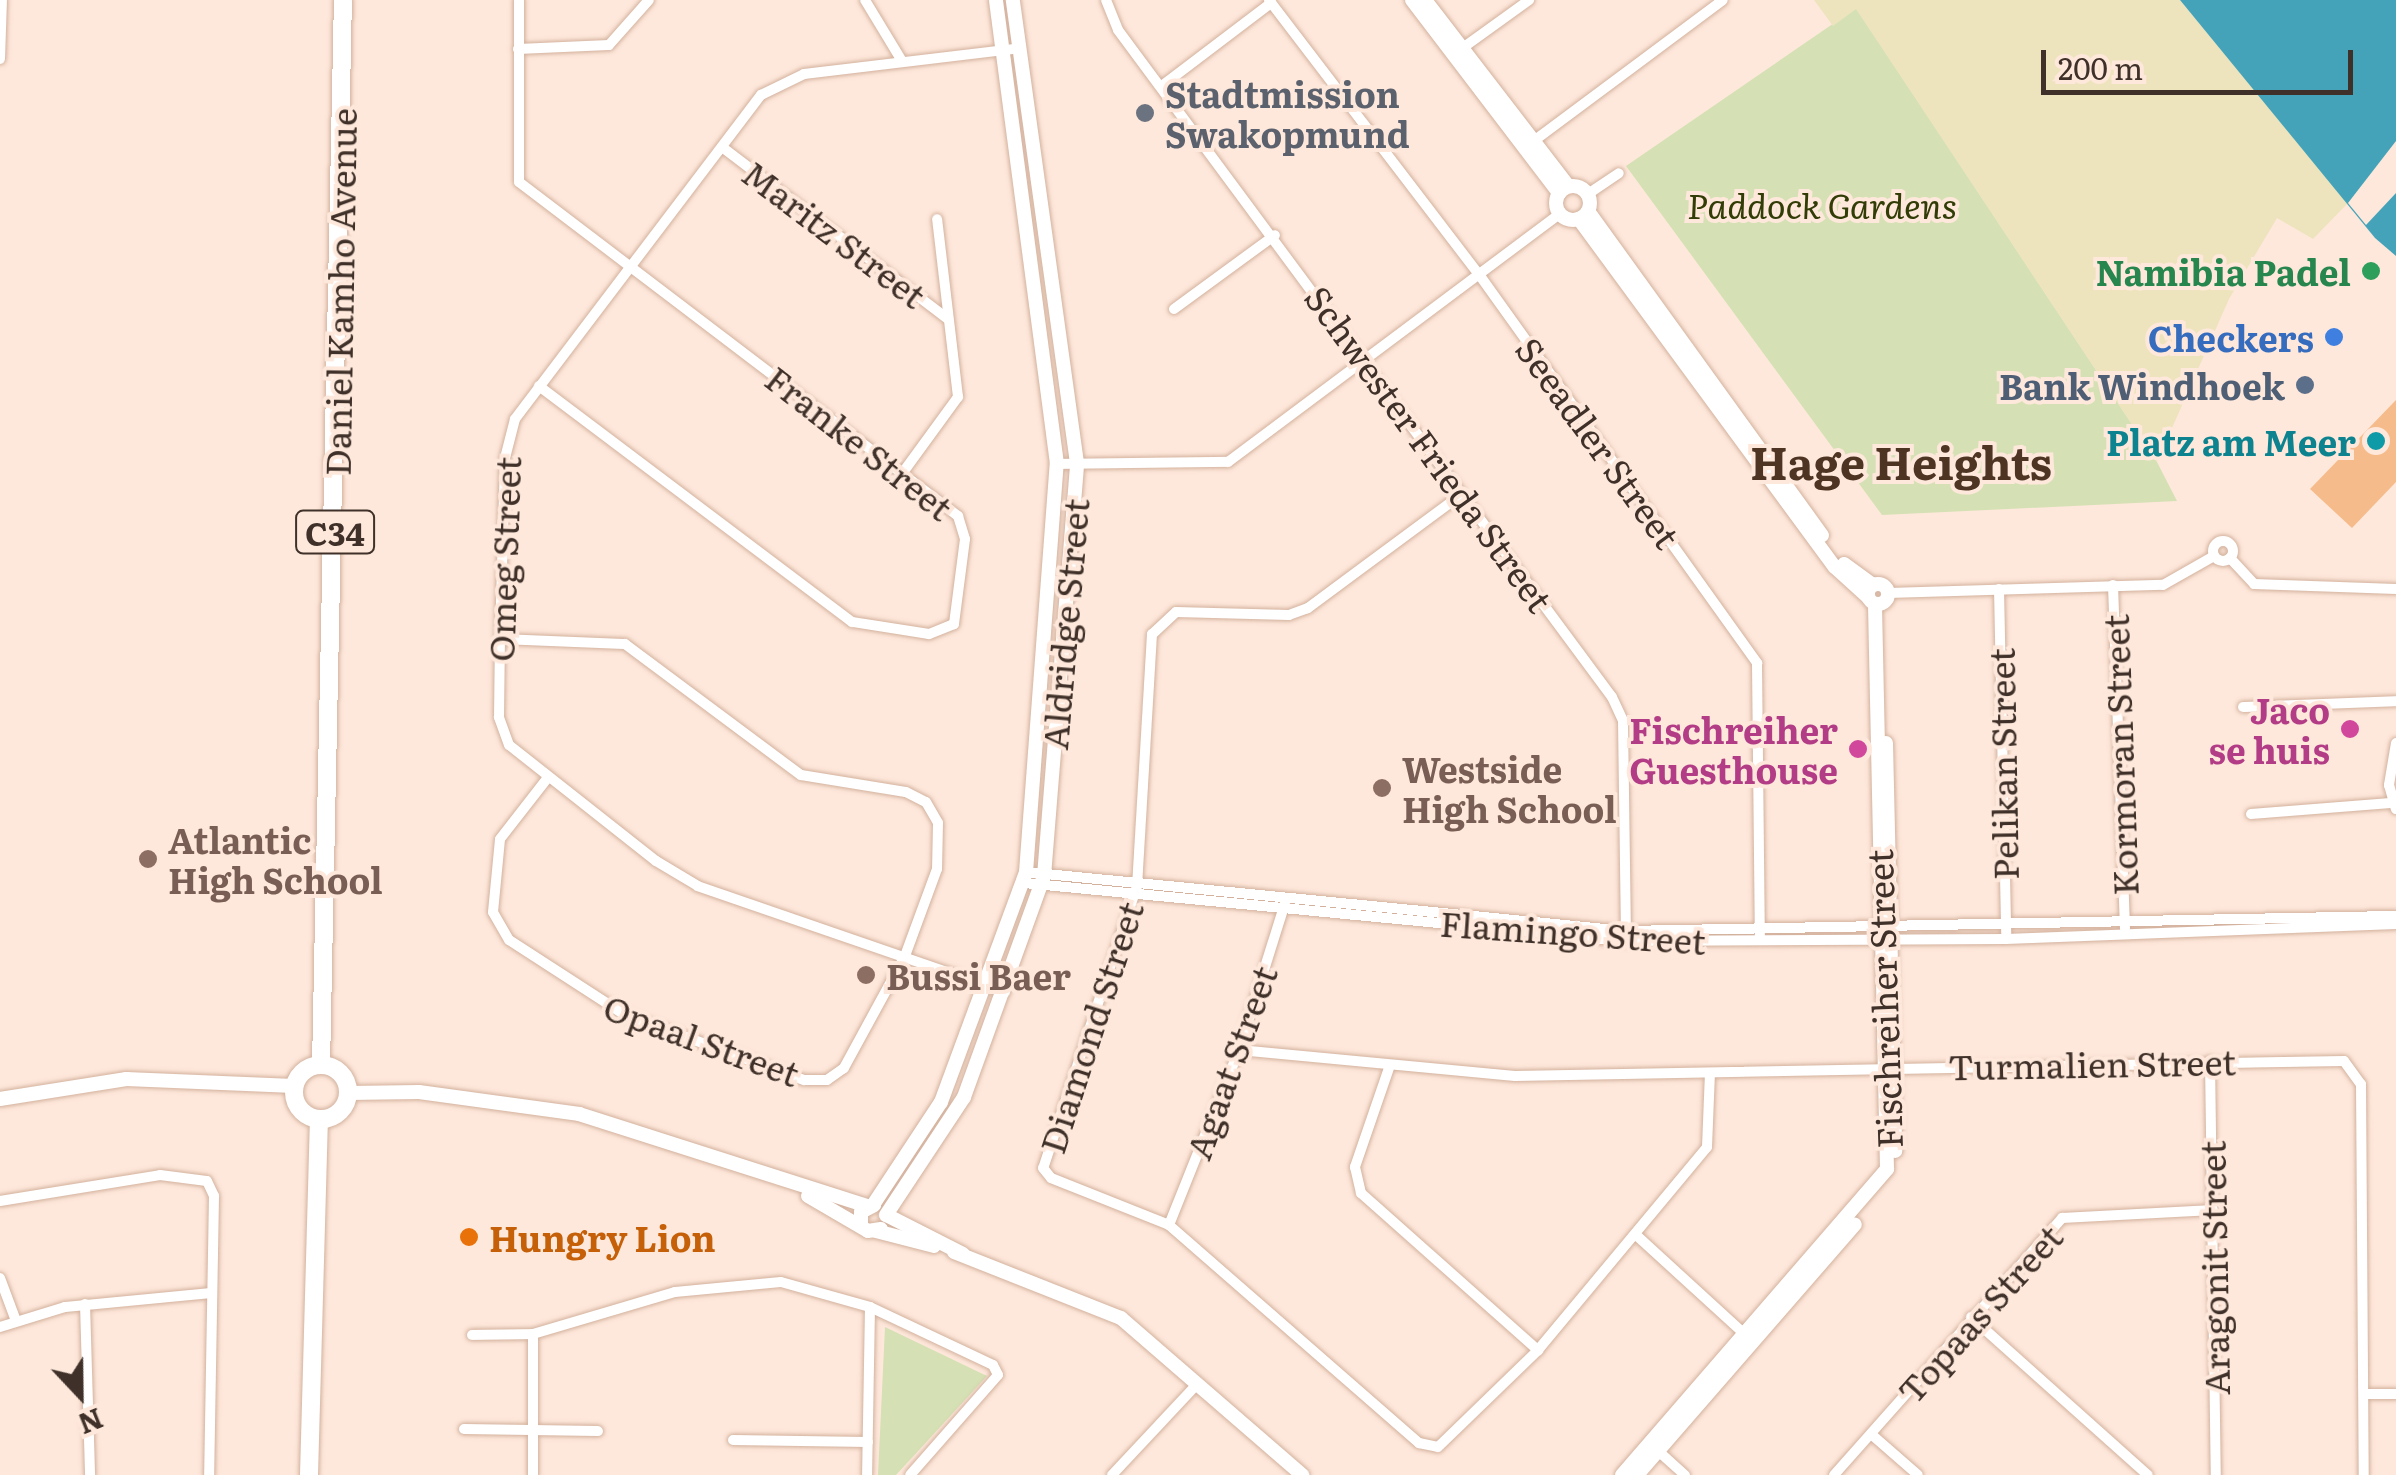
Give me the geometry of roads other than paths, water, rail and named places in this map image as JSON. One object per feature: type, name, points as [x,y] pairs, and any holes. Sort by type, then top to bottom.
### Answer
[{"type":"main road","name":"Daniel Kamho Avenue","points":[[322,1064],[344,0]]},
{"type":"main road","points":[[322,1064],[340,1073],[348,1093],[340,1111],[319,1119],[297,1105],[294,1086],[306,1069],[322,1064]]},
{"type":"main road","points":[[309,1475],[319,1119]]},
{"type":"street","points":[[0,60],[2,0]]},
{"type":"street","name":"Franke Street","points":[[519,0],[519,182],[904,472],[964,526],[960,610],[944,632],[852,622],[539,386]]},
{"type":"street","points":[[518,49],[608,45],[649,0]]},
{"type":"street","points":[[866,0],[902,61]]},
{"type":"street","name":"Aldridge Street","points":[[876,1209],[951,1125],[1005,992],[1043,881],[1077,463],[996,0]]},
{"type":"street","name":"Aldridge Street","points":[[876,1209],[940,1102],[1025,877],[1057,464],[1007,50],[1013,0]]},
{"type":"street","name":"Schwester Frieda Street","points":[[1106,0],[1118,30],[1163,84],[1366,357],[1623,721],[1626,936]]},
{"type":"street","points":[[1412,0],[1458,52]]},
{"type":"street","points":[[1426,0],[1458,52],[1527,147],[1563,190],[1588,194]]},
{"type":"street","points":[[1458,52],[1528,0]]},
{"type":"street","points":[[1527,147],[1723,0]]},
{"type":"street","points":[[1163,84],[1270,1]]},
{"type":"street","name":"Seeadler Street","points":[[1270,1],[1478,273],[1757,662],[1760,938]]},
{"type":"street","name":"Omeg Street","points":[[1005,992],[678,876],[546,780],[501,732],[500,640],[508,435],[539,386],[772,85],[902,61],[1007,50]]},
{"type":"street","name":"Maritz Street","points":[[722,147],[948,320]]},
{"type":"street","points":[[1583,215],[1588,194],[1619,173]]},
{"type":"street","points":[[1560,214],[1563,190]]},
{"type":"street","points":[[1057,464],[1228,462],[1560,214],[1583,215]]},
{"type":"street","points":[[1583,215],[1840,560],[1877,596],[2163,585],[2214,556],[2230,558],[2254,584],[2396,589]]},
{"type":"street","name":"Maritz Street","points":[[904,472],[958,397],[937,219]]},
{"type":"street","points":[[1174,308],[1275,235]]},
{"type":"street","name":"Diamond Street","points":[[1462,494],[1308,608],[1289,615],[1176,612],[1160,622],[1152,634],[1136,891],[1043,1168],[1051,1178],[1170,1226],[1419,1444],[1438,1447],[1455,1438],[1538,1350],[1707,1147],[1710,1072]]},
{"type":"street","name":"Kormoran Street","points":[[2113,585],[2125,929]]},
{"type":"street","name":"Pelikan Street","points":[[1999,589],[2006,934]]},
{"type":"street","name":"Fischreiher Street","points":[[1637,1475],[1654,1448],[1749,1337],[1886,1189],[1895,1170],[1877,596]]},
{"type":"street","points":[[500,640],[624,644],[801,776],[906,792],[926,802],[941,848],[905,956]]},
{"type":"street","points":[[2243,706],[2396,701]]},
{"type":"street","points":[[2252,814],[2394,806],[2396,743]]},
{"type":"street","name":"Opaal Street","points":[[546,780],[500,839],[493,912],[508,940],[597,1003],[804,1080],[827,1080],[844,1068],[905,956]]},
{"type":"street","name":"Flamingo Street","points":[[1025,877],[1136,891],[1626,936],[1760,938],[2125,929]]},
{"type":"street","name":"Agaat Street","points":[[1170,1226],[1238,1050],[1285,902]]},
{"type":"street","points":[[2125,929],[2396,916]]},
{"type":"street","points":[[2125,929],[2396,924]]},
{"type":"street","name":"Turmalien Street","points":[[1238,1050],[1389,1068],[1514,1076],[2340,1060],[2358,1071],[2364,1475]]},
{"type":"street","name":"Aragonit Street","points":[[2210,1061],[2216,1475]]},
{"type":"street","points":[[1389,1068],[1356,1167],[1360,1194],[1538,1350]]},
{"type":"street","points":[[0,1100],[126,1079],[294,1086]]},
{"type":"street","points":[[348,1093],[420,1092],[579,1114],[789,1186],[876,1209],[963,1254]]},
{"type":"street","points":[[0,1201],[200,1176],[214,1196],[209,1475]]},
{"type":"street","points":[[789,1186],[876,1231],[963,1254],[1097,1305],[1198,1383],[1302,1475]]},
{"type":"street","points":[[861,1225],[876,1209]]},
{"type":"street","points":[[876,1209],[876,1231]]},
{"type":"street","name":"Topaas Street","points":[[1834,1475],[1970,1317],[2062,1218],[2213,1210]]},
{"type":"street","points":[[1636,1234],[1749,1337]]},
{"type":"street","points":[[0,1278],[16,1321]]},
{"type":"street","points":[[472,1335],[534,1334],[676,1292],[761,1282],[807,1286],[870,1307],[993,1365],[998,1375],[910,1475]]},
{"type":"street","points":[[0,1328],[85,1304],[211,1293]]},
{"type":"street","points":[[85,1304],[90,1475]]},
{"type":"street","points":[[868,1475],[870,1307]]},
{"type":"street","points":[[1970,1317],[2148,1475]]},
{"type":"street","points":[[533,1475],[534,1334]]},
{"type":"street","points":[[1112,1475],[1198,1383]]},
{"type":"street","points":[[2364,1394],[2396,1394]]},
{"type":"street","points":[[464,1429],[598,1431]]},
{"type":"street","points":[[1871,1434],[1918,1475]]},
{"type":"street","points":[[733,1440],[868,1442]]},
{"type":"street","points":[[1654,1448],[1685,1475]]},
{"type":"street","name":"Fischreiher Street","points":[[1622,1475],[1654,1448]]},
{"type":"water","points":[[2180,0],[2396,0],[2396,256],[2375,238]]},
{"type":"place","name":"Stadtmission Swakopmund","points":[[1145,113]]},
{"type":"place","name":"Namibia Padel","points":[[2371,271]]},
{"type":"place","name":"Checkers","points":[[2334,337]]},
{"type":"place","name":"Bank Windhoek","points":[[2305,385]]},
{"type":"place","name":"Platz am Meer","points":[[2376,441]]},
{"type":"place","name":"Jaco se huis","points":[[2350,729]]},
{"type":"place","name":"Fischreiher Guesthouse","points":[[1858,749]]},
{"type":"place","name":"Westside High School","points":[[1382,788]]},
{"type":"place","name":"Atlantic High School","points":[[148,859]]},
{"type":"place","name":"Bussi Baer","points":[[866,975]]},
{"type":"place","name":"Hungry Lion","points":[[469,1237]]},
{"type":"district","name":"Hage Heights","points":[[1901,461]]},
{"type":"park label","name":"Paddock Gardens","points":[[1822,204]]}]
